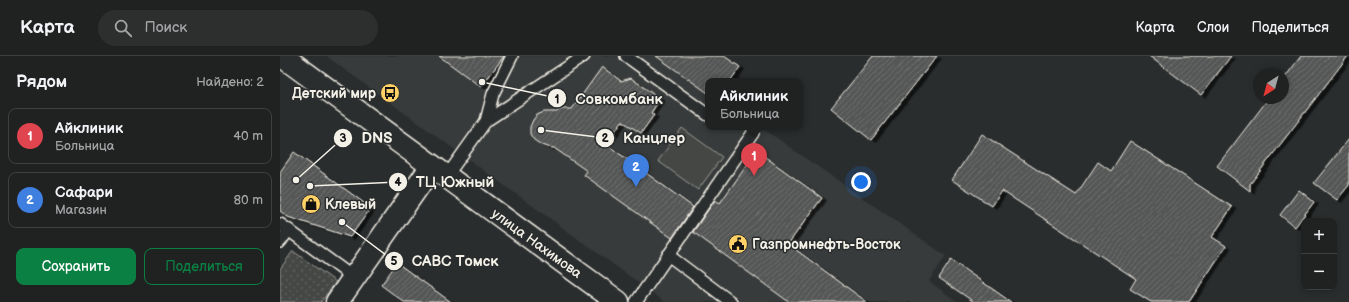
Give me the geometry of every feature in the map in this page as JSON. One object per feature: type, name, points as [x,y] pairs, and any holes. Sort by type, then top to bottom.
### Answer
[{"type":"main road","name":"улица Нахимова","points":[[282,56],[618,302]]},
{"type":"main road","points":[[337,302],[354,278],[439,171]]},
{"type":"lane","points":[[486,121],[493,94],[512,56]]},
{"type":"lane","points":[[439,171],[486,121],[584,56]]},
{"type":"lane","points":[[626,56],[705,113]]},
{"type":"lane","points":[[636,302],[753,133]]},
{"type":"lane","points":[[280,242],[284,227],[354,278]]},
{"type":"lane","points":[[668,255],[731,302]]},
{"type":"shaded area","points":[[326,56],[656,56],[705,91],[705,130],[765,130],[946,256],[929,281],[957,302],[665,302]]},
{"type":"shaded area","points":[[682,128],[722,157],[698,190],[658,161]]},
{"type":"shaded area","points":[[293,251],[336,282],[321,302],[280,302],[280,269]]},
{"type":"building","points":[[439,56],[504,56],[481,87]]},
{"type":"building","points":[[656,56],[724,56],[740,67],[732,78],[705,78],[705,91]]},
{"type":"building","points":[[873,56],[937,56],[871,140],[831,108]]},
{"type":"building","points":[[1149,56],[1231,56],[1201,95]]},
{"type":"building","points":[[1301,56],[1348,56],[1250,184],[1250,191],[1217,166],[1264,104],[1289,104],[1289,72]]},
{"type":"building","points":[[602,67],[621,81],[631,78],[660,99],[651,113],[654,115],[641,133],[622,121],[606,144],[693,207],[672,238],[584,175],[587,171],[554,148],[540,144],[534,140],[530,134],[530,127],[537,115],[544,112],[557,112],[560,109],[572,109]]},
{"type":"building","points":[[982,134],[1076,195],[1098,162],[1111,171],[1130,141],[1232,207],[1212,237],[1226,246],[1189,302],[1151,302],[1130,289],[1136,279],[1002,191],[992,206],[952,180]]},
{"type":"building","points":[[1349,139],[1349,185],[1337,200],[1314,183]]},
{"type":"building","points":[[757,151],[822,198],[788,244],[867,302],[789,302],[693,232],[715,200],[720,203]]},
{"type":"building","points":[[294,152],[371,208],[350,237],[288,217],[280,211],[280,172]]},
{"type":"building","points":[[1299,190],[1314,202],[1295,227],[1280,215]]},
{"type":"building","points":[[951,260],[1011,302],[974,302],[939,278]]},
{"type":"building","points":[[397,263],[451,302],[404,302],[381,285]]},
{"type":"place","name":"Совкомбанк","points":[[482,82]]},
{"type":"place","name":"Детский мир","points":[[390,93]]},
{"type":"place","name":"Канцлер","points":[[541,130]]},
{"type":"place","name":"Айклиник","points":[[754,176]]},
{"type":"place","name":"DNS","points":[[296,180]]},
{"type":"place","name":"ТЦ Южный","points":[[310,186]]},
{"type":"place","name":"Сафари","points":[[636,187]]},
{"type":"place","name":"Клевый","points":[[311,204]]},
{"type":"place","name":"САВС Томск","points":[[342,222]]},
{"type":"place","name":"Газпромнефть-Восток","points":[[738,244]]}]
